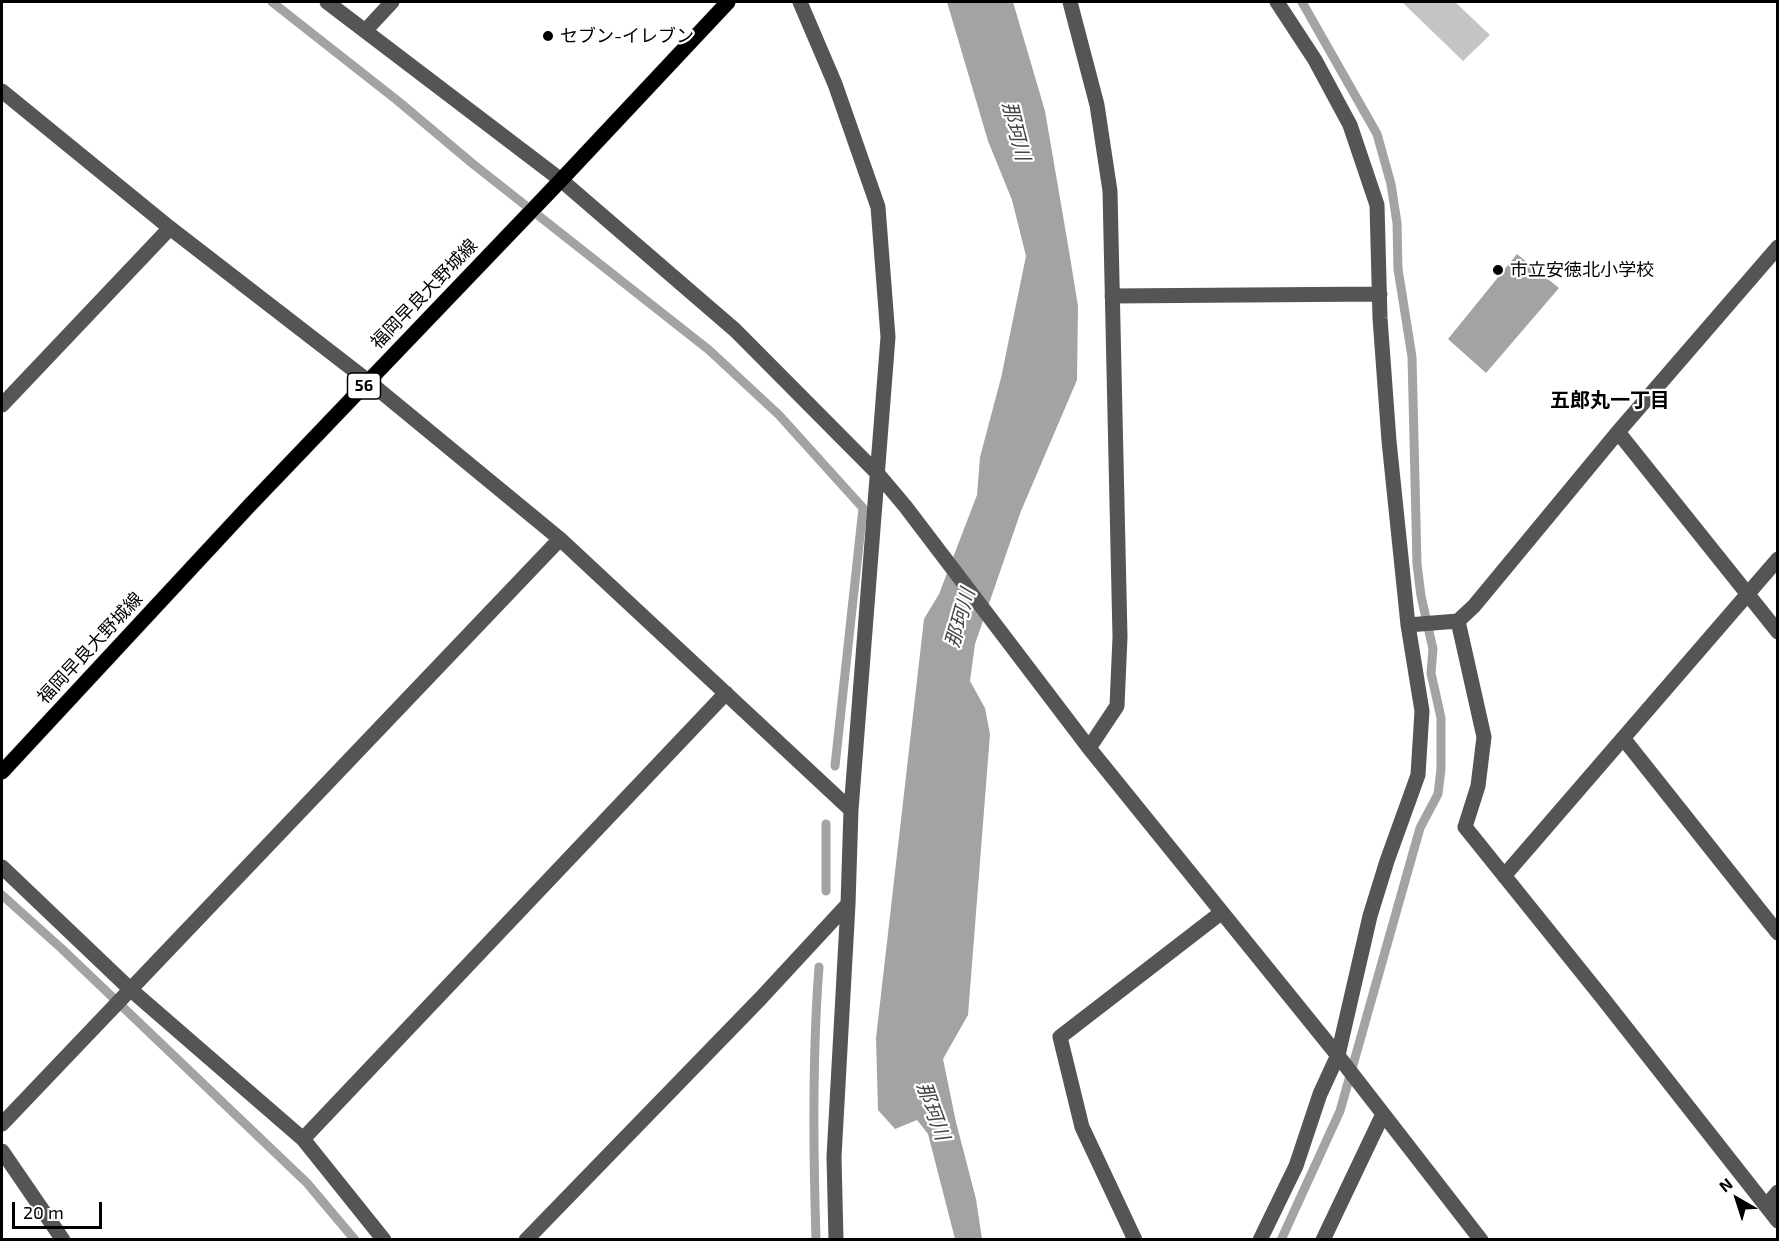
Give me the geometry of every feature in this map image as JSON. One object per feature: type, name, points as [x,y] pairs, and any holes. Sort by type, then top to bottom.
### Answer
[{"type":"main road","name":"福岡早良大野城線","points":[[2,772],[249,506],[728,2]]},
{"type":"street","points":[[327,2],[561,180],[735,330],[878,474],[905,506],[1089,748],[1339,1056],[1481,1239]]},
{"type":"street","points":[[365,31],[392,2]]},
{"type":"street","points":[[800,2],[835,84],[878,207],[888,337],[851,810],[834,1157],[836,1239]]},
{"type":"street","points":[[1070,2],[1097,105],[1110,191],[1120,637],[1117,706],[1089,748]]},
{"type":"street","points":[[1260,1239],[1296,1166],[1320,1094],[1339,1056],[1370,916],[1418,775],[1422,711],[1408,625],[1389,441],[1377,205],[1350,125],[1315,60],[1277,2]]},
{"type":"street","points":[[2,91],[171,228],[368,381],[560,539],[851,810]]},
{"type":"street","points":[[2,405],[171,228]]},
{"type":"street","points":[[1408,625],[1458,621],[1474,606],[1618,432],[1778,247]]},
{"type":"street","points":[[1112,296],[1380,294]]},
{"type":"street","points":[[1618,432],[1778,632]]},
{"type":"street","points":[[2,1124],[560,539]]},
{"type":"street","points":[[1504,876],[1778,559]]},
{"type":"street","points":[[1458,621],[1484,736],[1478,786],[1464,827],[1601,996],[1778,1221]]},
{"type":"street","points":[[303,1139],[726,693]]},
{"type":"street","points":[[1623,738],[1778,933]]},
{"type":"street","points":[[2,867],[130,989],[303,1139],[384,1239]]},
{"type":"street","points":[[525,1239],[760,999],[848,904]]},
{"type":"street","points":[[1135,1239],[1082,1127],[1060,1037],[1222,912]]},
{"type":"street","points":[[1323,1239],[1383,1113]]},
{"type":"street","points":[[2,1151],[63,1239]]},
{"type":"street","points":[[1766,1206],[1778,1192]]},
{"type":"water","name":"那珂川","points":[[947,2],[1013,2],[1045,111],[1078,306],[1077,380],[1021,511],[975,644],[970,681],[985,708],[990,734],[968,1015],[943,1059],[956,1122],[976,1199],[982,1239],[955,1239],[928,1134],[917,1120],[895,1129],[878,1110],[876,1038],[924,619],[939,594],[977,495],[980,457],[1001,378],[1026,256],[1012,200],[988,141]]},
{"type":"water","points":[[1517,254],[1559,288],[1486,373],[1448,339]]},
{"type":"building","points":[[1402,2],[1455,2],[1490,35],[1463,61]]},
{"type":"waterway","points":[[272,2],[709,350],[779,415],[863,508],[835,766]]},
{"type":"waterway","points":[[1281,1240],[1340,1111],[1420,828],[1438,794],[1441,769],[1441,718],[1431,673],[1433,649],[1421,596],[1417,564],[1412,357],[1398,269],[1397,223],[1391,184],[1377,134],[1302,2]]},
{"type":"waterway","points":[[826,824],[826,891]]},
{"type":"waterway","points":[[2,895],[61,948],[307,1183],[355,1240]]},
{"type":"waterway","points":[[816,1238],[814,1103],[819,967]]},
{"type":"place","name":"セブン-イレブン","points":[[548,36]]},
{"type":"place","name":"市立安徳北小学校","points":[[1498,270]]},
{"type":"district","name":"五郎丸一丁目","points":[[1610,400]]}]
